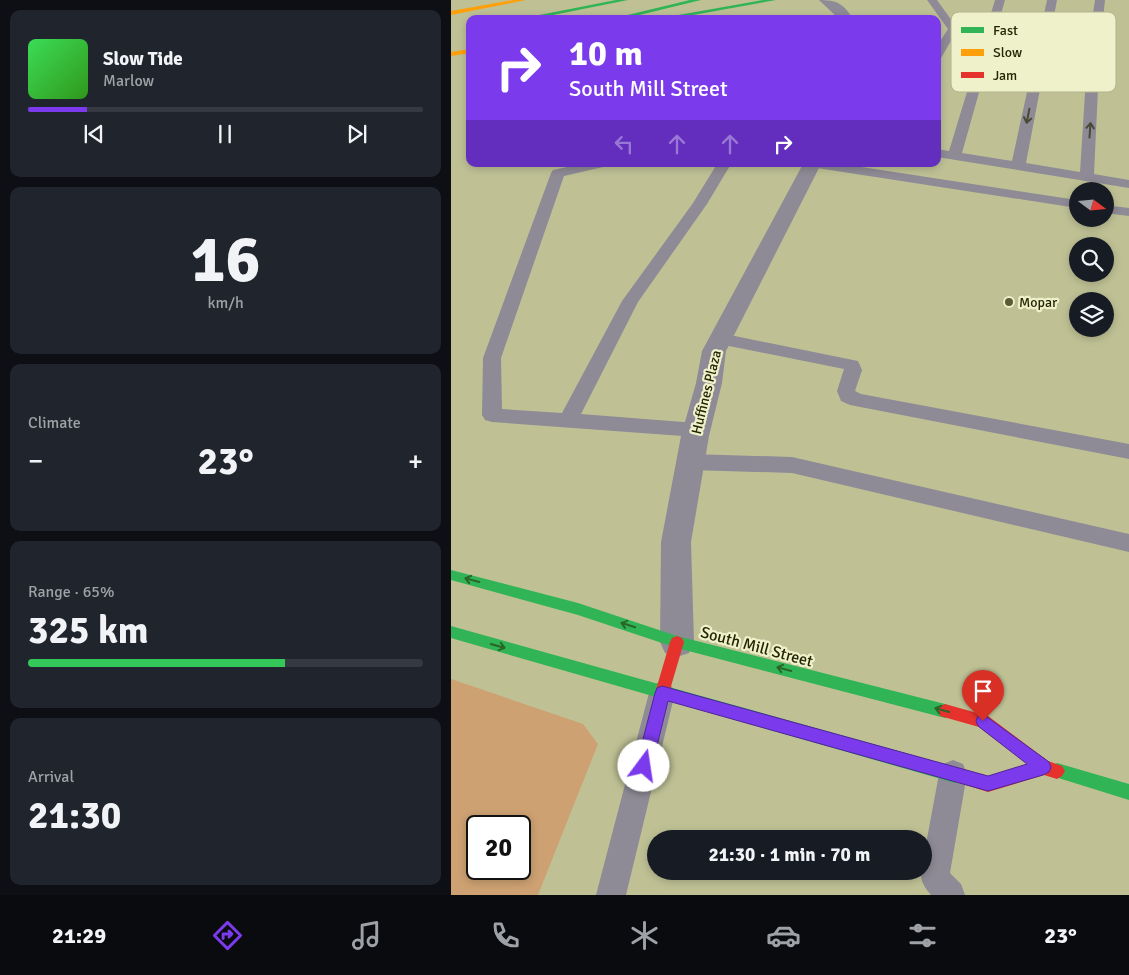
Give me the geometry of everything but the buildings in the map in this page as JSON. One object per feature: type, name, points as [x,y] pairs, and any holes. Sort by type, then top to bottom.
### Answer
[{"type":"main road","points":[[451,11],[509,0]]},
{"type":"main road","points":[[451,11],[523,0]]},
{"type":"main road","points":[[544,15],[625,0]]},
{"type":"main road","points":[[632,15],[698,0]]},
{"type":"main road","points":[[694,15],[773,0]]},
{"type":"main road","points":[[451,54],[466,51]]},
{"type":"main road","name":"South Mill Street","points":[[451,575],[578,609],[677,642],[983,721],[1043,767],[1129,792]]},
{"type":"main road","points":[[451,632],[988,784],[1043,767]]},
{"type":"main road","points":[[662,693],[677,642]]},
{"type":"street","points":[[826,0],[843,15]]},
{"type":"street","name":"Huffines Plaza","points":[[677,642],[676,542],[696,430],[709,383],[714,351],[810,167]]},
{"type":"lane","points":[[932,0],[951,27]]},
{"type":"lane","points":[[996,12],[1000,0]]},
{"type":"lane","points":[[941,50],[951,33]]},
{"type":"lane","points":[[954,156],[973,92]]},
{"type":"lane","points":[[1018,167],[1033,92]]},
{"type":"lane","points":[[1087,178],[1092,92]]},
{"type":"lane","points":[[941,154],[1129,184]]},
{"type":"lane","points":[[572,167],[558,173],[491,358],[492,414],[696,430]]},
{"type":"lane","points":[[568,420],[630,301],[699,204],[722,167]]},
{"type":"lane","points":[[836,167],[1069,203]]},
{"type":"lane","points":[[1114,210],[1129,212]]},
{"type":"lane","points":[[720,339],[852,365],[853,370],[846,391],[848,396],[857,400],[1129,452]]},
{"type":"lane","points":[[690,462],[792,465],[1129,543]]},
{"type":"lane","points":[[611,895],[662,693]]},
{"type":"lane","points":[[951,895],[935,877],[953,774]]},
{"type":"shaded area","points":[[451,679],[583,724],[598,744],[538,895],[451,895]]},
{"type":"traffic: fast","points":[[544,15],[625,0]]},
{"type":"traffic: fast","points":[[632,15],[698,0]]},
{"type":"traffic: fast","points":[[683,15],[773,0]]},
{"type":"traffic: fast","points":[[451,575],[578,609],[677,642],[945,711]]},
{"type":"traffic: fast","points":[[451,632],[955,775]]},
{"type":"traffic: fast","points":[[1057,771],[1129,792]]},
{"type":"traffic: slow","points":[[451,13],[523,0]]},
{"type":"traffic: slow","points":[[451,54],[466,52]]},
{"type":"traffic: jam","points":[[662,693],[677,642]]},
{"type":"traffic: jam","points":[[945,711],[983,721],[1044,767],[1057,771]]},
{"type":"traffic: jam","points":[[955,775],[988,784],[1044,767]]},
{"type":"place","name":"Mopar","points":[[1009,302]]},
{"type":"route","points":[[644,766],[662,693],[988,784],[1043,767],[983,721]]}]
